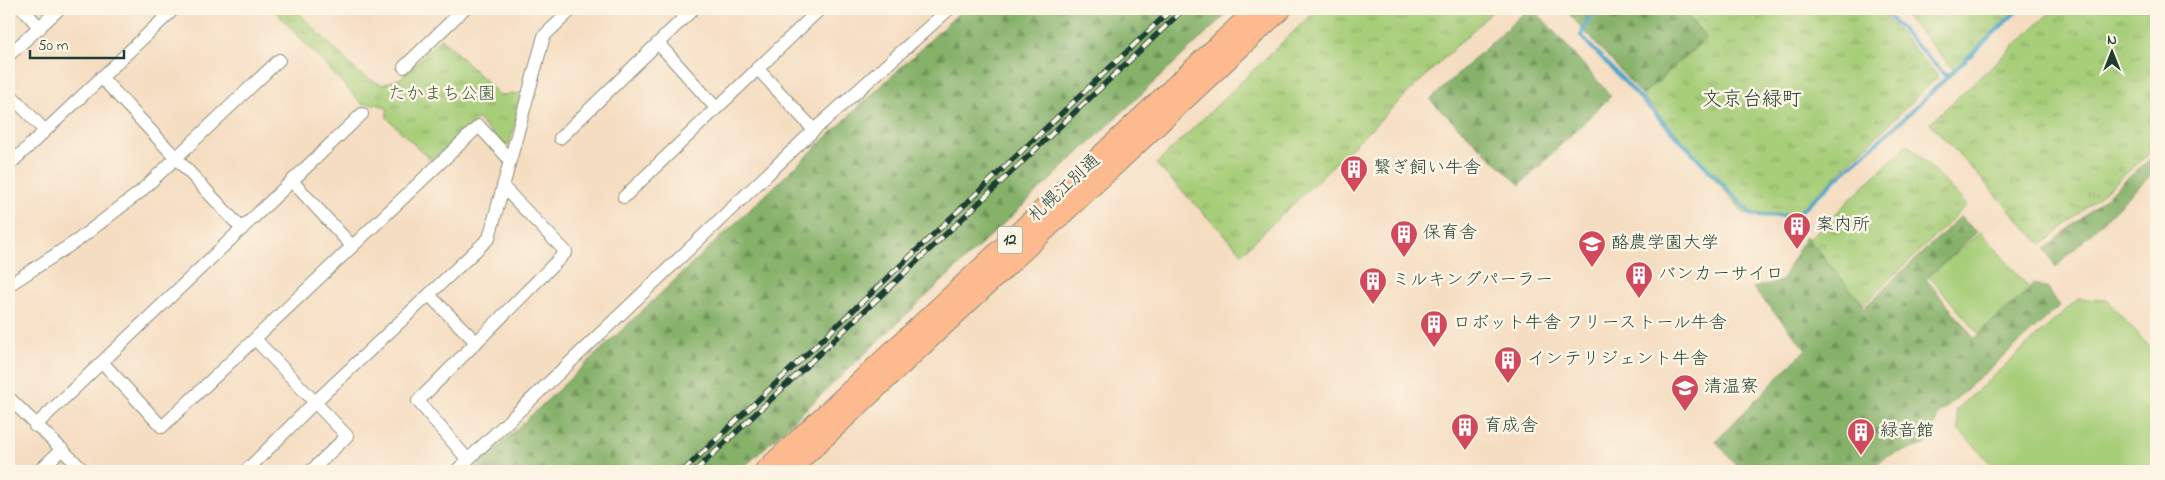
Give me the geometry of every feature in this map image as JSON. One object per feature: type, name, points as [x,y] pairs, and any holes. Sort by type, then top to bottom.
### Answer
[{"type":"highway","name":"札幌江別通","points":[[764,471],[1256,9]]},
{"type":"highway","name":"札幌江別通","points":[[789,471],[1282,9]]},
{"type":"street","points":[[22,9],[40,28]]},
{"type":"street","points":[[9,55],[59,9]]},
{"type":"street","points":[[9,165],[174,9]]},
{"type":"street","points":[[404,67],[464,9]]},
{"type":"street","points":[[246,471],[315,402],[489,238],[544,36],[572,9]]},
{"type":"street","points":[[560,138],[693,9]]},
{"type":"street","points":[[624,197],[820,9]]},
{"type":"street","points":[[456,471],[814,130],[949,9]]},
{"type":"street","points":[[658,43],[716,108]]},
{"type":"street","points":[[9,285],[78,240],[140,192],[279,60]]},
{"type":"street","points":[[757,68],[814,130]]},
{"type":"street","points":[[101,77],[242,229]]},
{"type":"street","points":[[9,93],[45,131]]},
{"type":"street","points":[[35,426],[362,114]]},
{"type":"street","points":[[102,362],[162,427],[479,126],[510,160]]},
{"type":"street","points":[[292,181],[352,246]]},
{"type":"street","points":[[468,460],[418,401],[566,252],[503,187]]},
{"type":"street","points":[[429,295],[476,342]]},
{"type":"street","points":[[255,338],[347,436],[312,471]]},
{"type":"street","points":[[9,398],[35,426],[84,471]]},
{"type":"street","points":[[38,471],[62,449]]},
{"type":"green space","name":"たかまち公園","points":[[273,9],[295,9],[360,74],[382,85],[401,78],[441,38],[500,95],[524,93],[509,145],[503,146],[478,119],[431,161],[387,118],[387,108],[377,104],[362,104]]},
{"type":"green space","points":[[963,9],[1232,9],[740,471],[472,471]]},
{"type":"green space","points":[[1317,9],[1495,9],[1242,253],[1156,164]]},
{"type":"green space","points":[[1528,9],[1534,9],[1611,96],[1520,185],[1430,100]]},
{"type":"green space","points":[[1565,9],[1682,9],[1706,38],[1642,95]]},
{"type":"green space","points":[[1682,9],[1878,9],[1938,76],[1795,216],[1744,213],[1642,95],[1706,38]]},
{"type":"green space","points":[[1898,9],[2017,9],[1954,69]]},
{"type":"green space","points":[[2054,9],[2156,9],[2156,148],[2042,245],[1930,123]]},
{"type":"green space","points":[[1908,144],[1967,205],[1864,304],[1805,243]]},
{"type":"green space","points":[[2156,154],[2156,170],[2056,267],[2045,249]]},
{"type":"green space","points":[[1960,217],[1977,232],[1926,279],[1974,338],[2034,283],[2048,289],[2060,306],[1939,414],[1925,445],[1887,456],[1872,471],[1741,471],[1716,441],[1806,349],[1753,288],[1781,281],[1806,236],[1865,307]]},
{"type":"green space","points":[[1981,232],[2030,289],[1978,333],[1929,276]]},
{"type":"green space","points":[[2078,299],[2107,300],[2156,354],[2156,471],[1998,471],[1959,430],[1956,410]]},
{"type":"waterway","points":[[1596,9],[1586,23],[1581,36],[1752,215],[1795,216],[1901,121],[2019,9]]},
{"type":"waterway","points":[[1882,9],[1947,77]]},
{"type":"railway","points":[[683,471],[1172,9]]},
{"type":"railway","points":[[695,471],[1184,9]]},
{"type":"place","name":"繋ぎ飼い牛舎","points":[[1354,193]]},
{"type":"place","name":"案内所","points":[[1797,250]]},
{"type":"place","name":"保育舎","points":[[1404,258]]},
{"type":"place","name":"酪農学園大学","points":[[1592,268]]},
{"type":"place","name":"バンカーサイロ","points":[[1639,299]]},
{"type":"place","name":"ミルキングパーラー","points":[[1373,305]]},
{"type":"place","name":"ロボット牛舎 フリーストール牛舎","points":[[1434,348]]},
{"type":"place","name":"インテリジェント牛舎","points":[[1508,384]]},
{"type":"place","name":"清温寮","points":[[1685,412]]},
{"type":"place","name":"育成舎","points":[[1465,451]]},
{"type":"place","name":"緑音館","points":[[1861,456]]},
{"type":"district","name":"文京台緑町","points":[[1752,100]]}]
